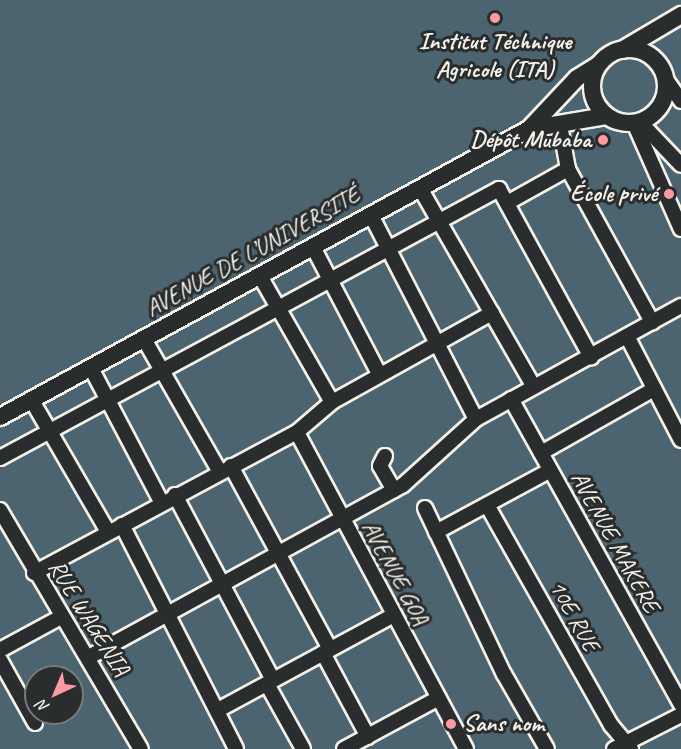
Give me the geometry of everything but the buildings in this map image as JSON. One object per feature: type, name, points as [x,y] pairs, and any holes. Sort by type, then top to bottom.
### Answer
[{"type":"main road","points":[[529,129],[577,78],[681,15]]},
{"type":"main road","points":[[649,55],[658,28]]},
{"type":"main road","points":[[529,129],[606,116],[637,123],[658,110],[665,78],[649,55],[621,50]]},
{"type":"main road","points":[[598,65],[592,92],[606,116]]},
{"type":"main road","name":"AVENUE DE L’UNIVERSITÉ","points":[[0,417],[529,129]]},
{"type":"street","points":[[665,78],[681,101]]},
{"type":"street","points":[[637,123],[681,165]]},
{"type":"street","points":[[637,123],[681,228]]},
{"type":"street","points":[[560,125],[568,169],[652,321]]},
{"type":"street","points":[[507,203],[568,169]]},
{"type":"street","points":[[420,188],[534,387]]},
{"type":"street","points":[[0,458],[500,189],[591,357]]},
{"type":"street","points":[[371,215],[476,419]]},
{"type":"street","points":[[313,247],[379,374]]},
{"type":"street","points":[[260,276],[277,310],[332,402]]},
{"type":"street","points":[[89,657],[394,490],[476,419],[681,306]]},
{"type":"street","points":[[34,573],[175,495],[297,432],[332,402],[492,313]]},
{"type":"street","points":[[627,336],[681,440]]},
{"type":"street","points":[[144,339],[279,553],[368,737]]},
{"type":"street","points":[[91,368],[162,503]]},
{"type":"street","points":[[541,453],[654,389]]},
{"type":"street","points":[[31,399],[108,532]]},
{"type":"street","name":"AVENUE MAKERE","points":[[511,399],[681,705]]},
{"type":"street","name":"AVENUE GOA","points":[[297,432],[340,520],[466,749]]},
{"type":"street","points":[[385,456],[380,466],[394,490]]},
{"type":"street","points":[[436,532],[549,471]]},
{"type":"street","points":[[175,495],[225,584],[303,749]]},
{"type":"street","name":"10E RUE","points":[[487,505],[610,725],[629,746]]},
{"type":"street","points":[[425,508],[504,674],[547,749]]},
{"type":"street","name":"RUE WAGENIA","points":[[0,510],[34,573],[89,657],[141,749]]},
{"type":"street","points":[[122,525],[170,614],[236,749]]},
{"type":"street","points":[[218,710],[392,616]]},
{"type":"street","points":[[0,650],[61,617]]},
{"type":"street","points":[[0,660],[24,703]]},
{"type":"street","points":[[344,749],[437,699]]},
{"type":"street","points":[[614,749],[629,746],[681,715]]},
{"type":"water","points":[[0,0],[681,0],[681,749],[0,749]]},
{"type":"place","name":"Institut Téchnique Agricole (ITA)","points":[[495,18]]},
{"type":"place","name":"Dépôt Mubaba","points":[[603,140]]},
{"type":"place","name":"École privé","points":[[669,194]]},
{"type":"place","name":"Sans nom","points":[[451,724]]}]
